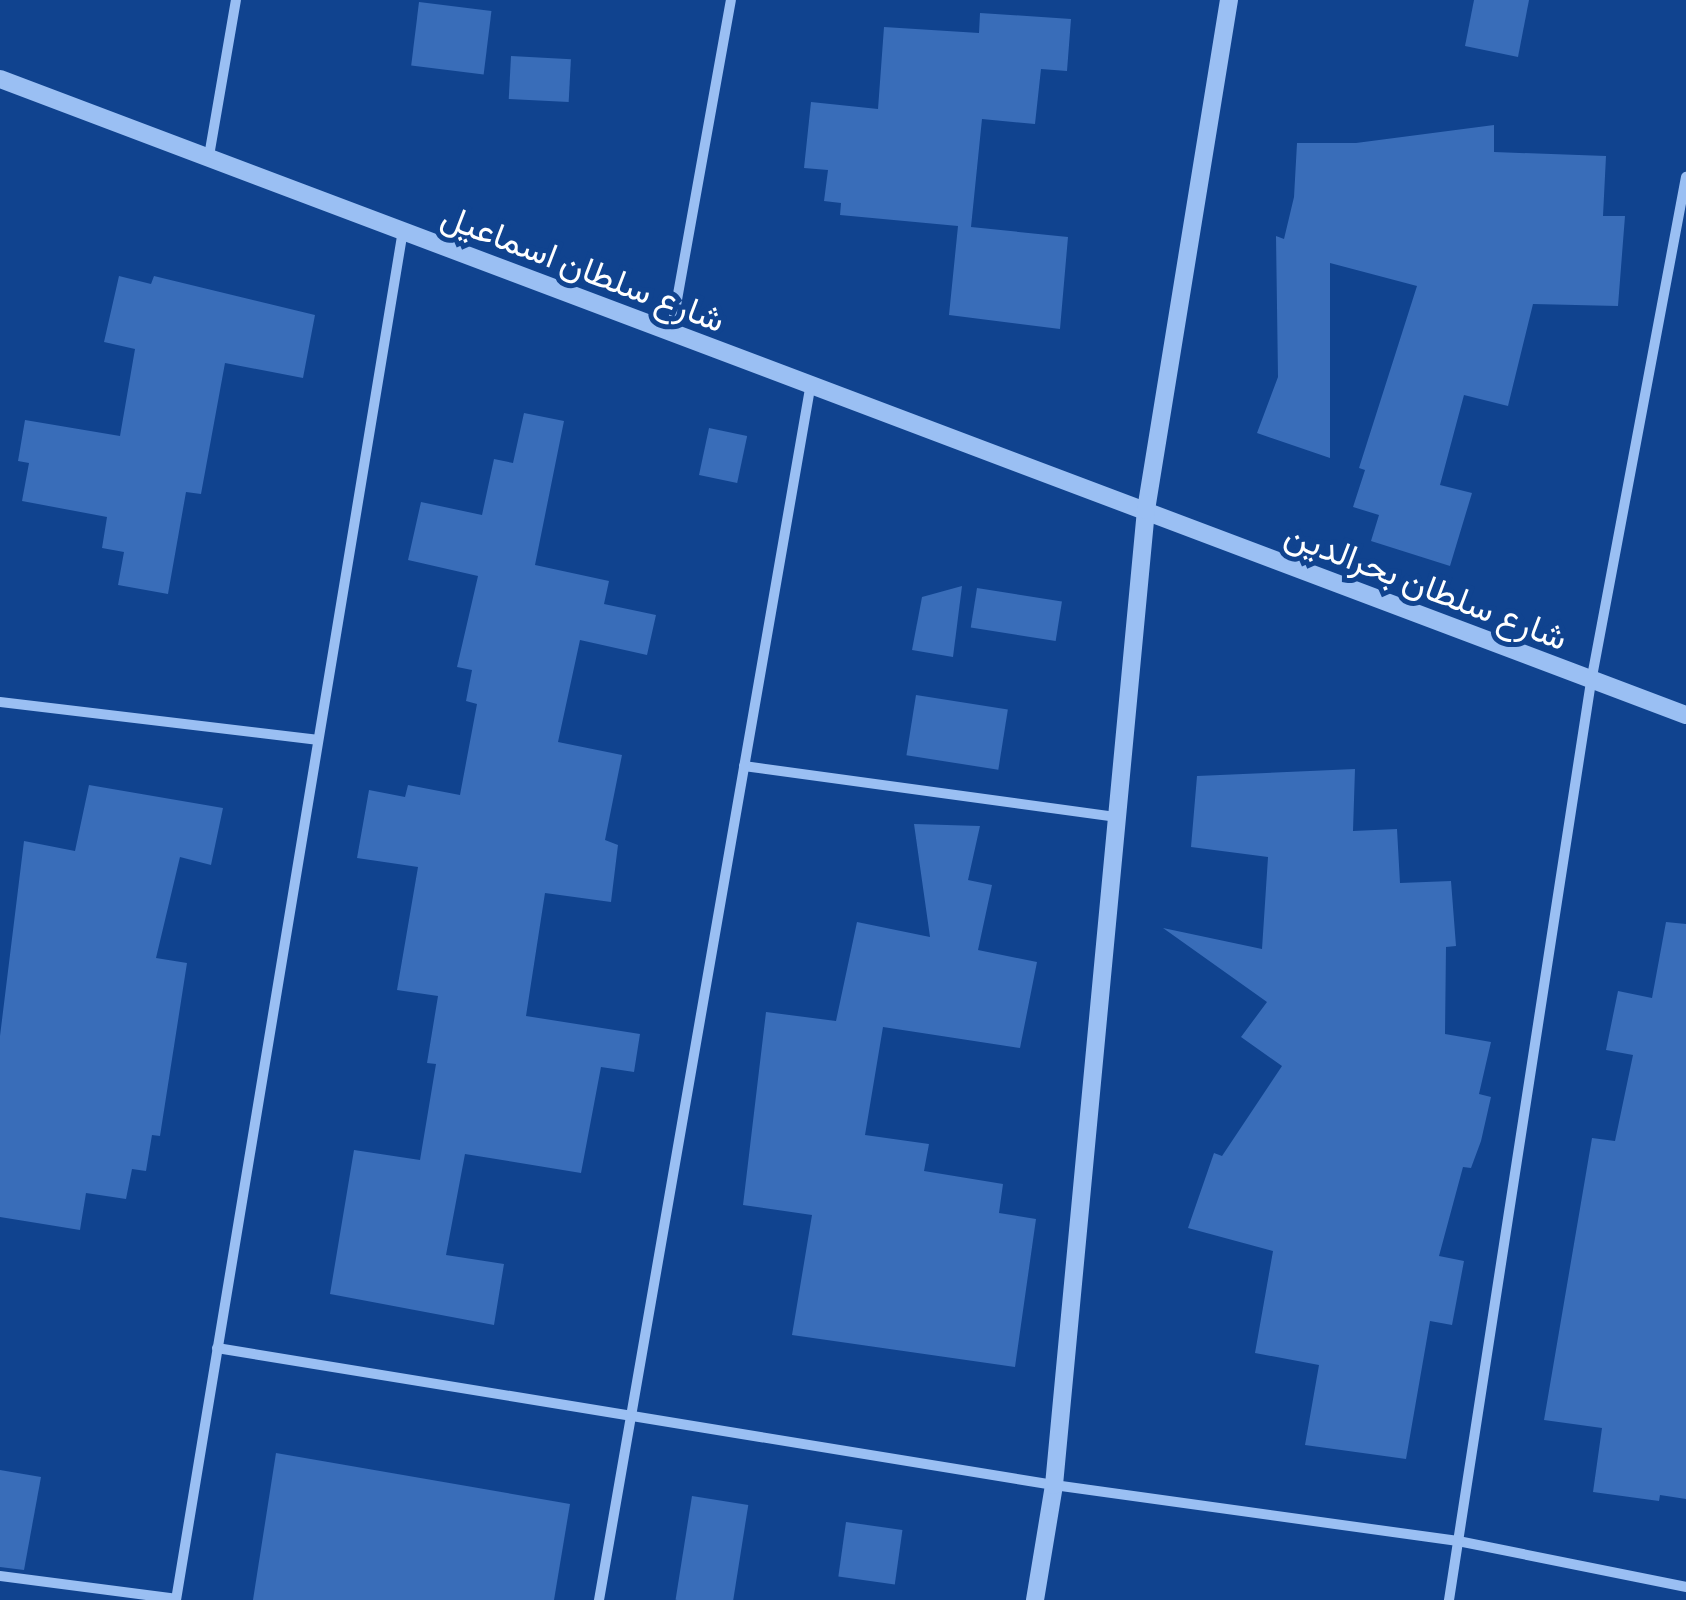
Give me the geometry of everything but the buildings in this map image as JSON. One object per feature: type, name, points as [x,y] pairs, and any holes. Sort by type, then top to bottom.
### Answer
[{"type":"street","points":[[209,156],[236,0]]},
{"type":"street","points":[[671,334],[731,0]]},
{"type":"street","points":[[1036,1600],[1054,1486],[1114,817],[1146,510],[1229,0]]},
{"type":"street","name":"شارع سلطان اسماعيل","points":[[0,80],[209,156],[810,388],[1146,510]]},
{"type":"street","points":[[1449,1600],[1592,682],[1686,177]]},
{"type":"street","points":[[0,1576],[176,1600],[403,231]]},
{"type":"street","points":[[600,1600],[810,388]]},
{"type":"street","name":"شارع سلطان بحرالدين","points":[[1146,510],[1686,715]]},
{"type":"street","points":[[0,702],[317,740]]},
{"type":"street","points":[[744,766],[1114,817]]},
{"type":"street","points":[[218,1348],[1054,1486],[1458,1541],[1686,1587]]}]
